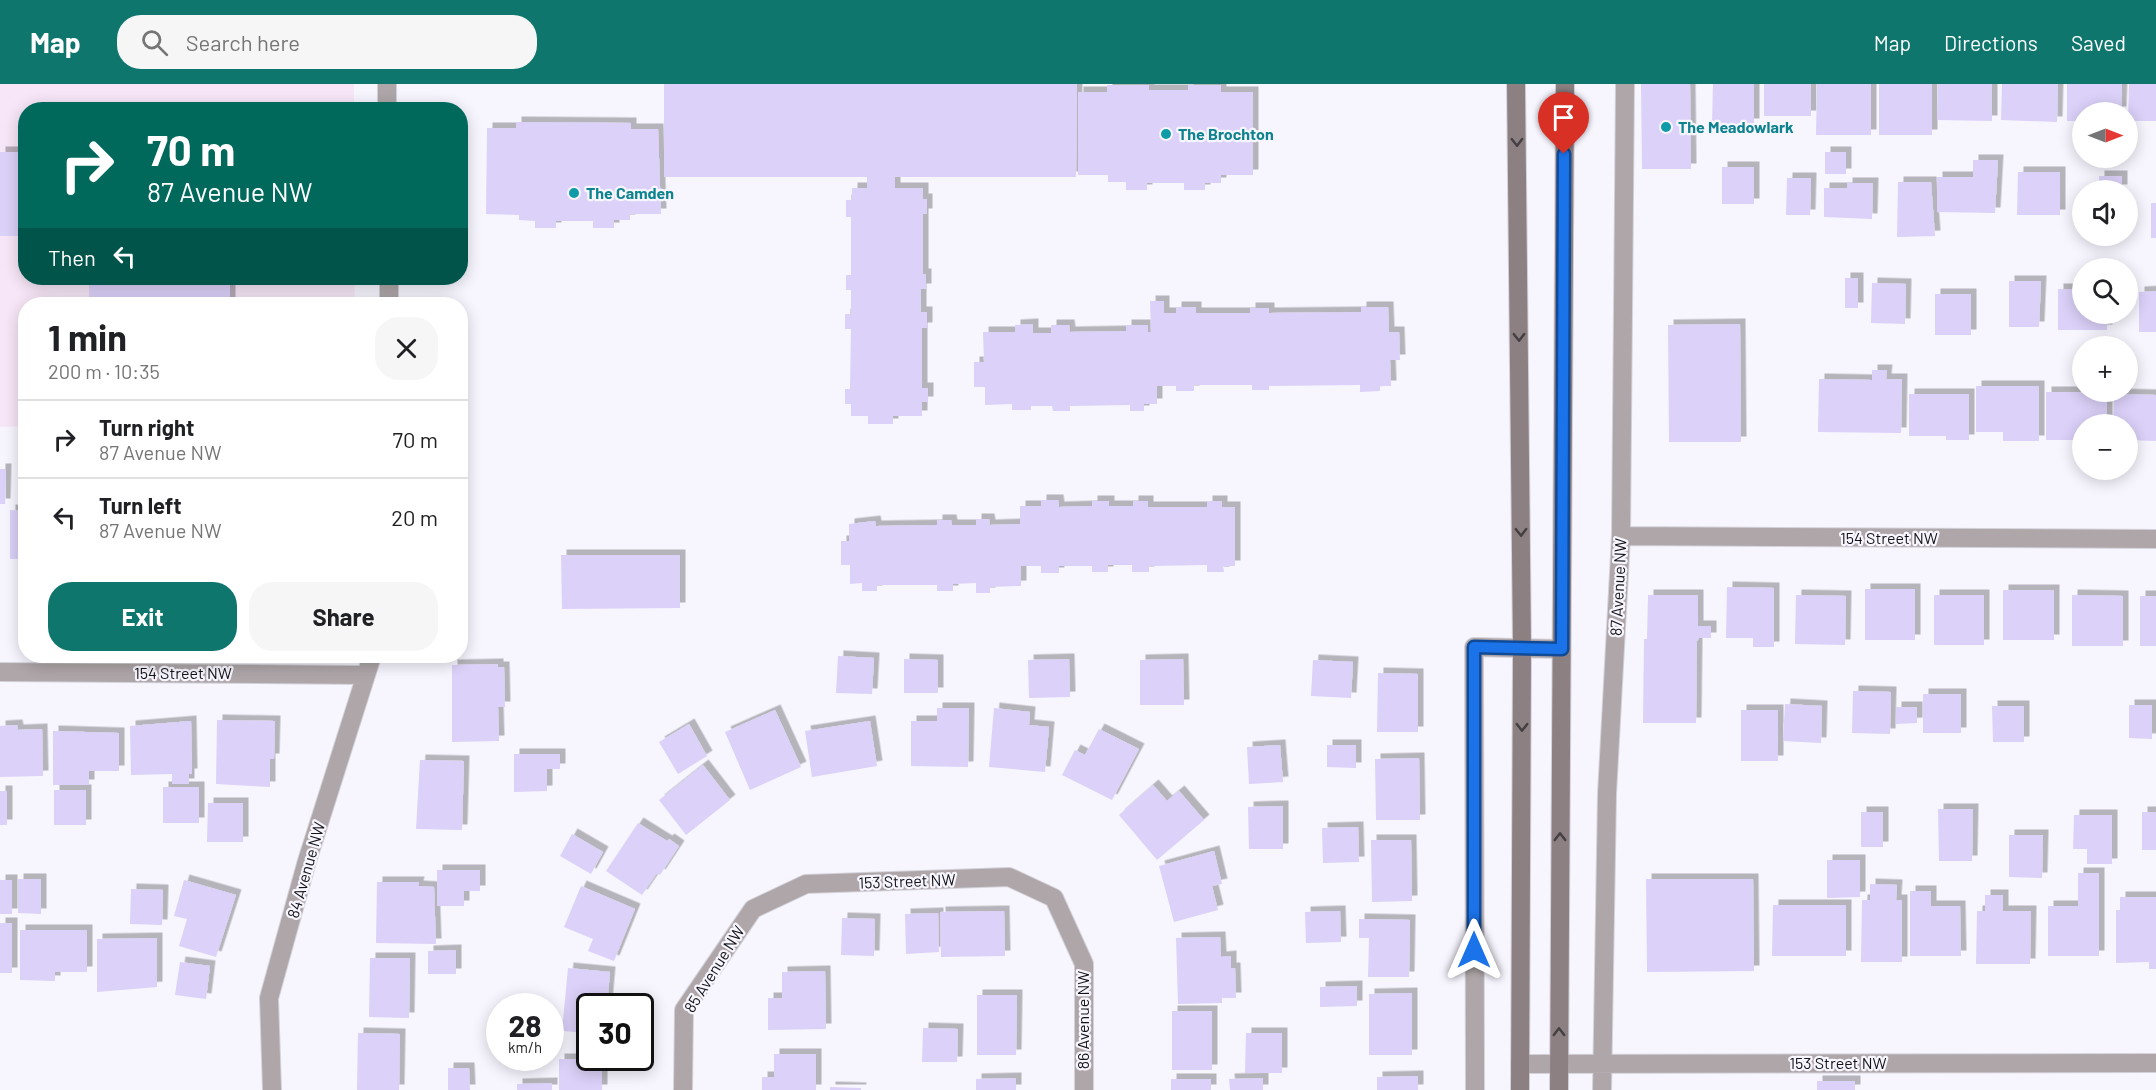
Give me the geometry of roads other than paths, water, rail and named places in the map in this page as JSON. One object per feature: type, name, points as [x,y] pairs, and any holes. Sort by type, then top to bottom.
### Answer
[{"type":"main road","points":[[1516,84],[1522,648],[1520,1090]]},
{"type":"main road","points":[[1559,1090],[1565,84]]},
{"type":"street","points":[[387,84],[387,102]]},
{"type":"street","name":"87 Avenue NW","points":[[1602,1090],[1607,794],[1621,536],[1625,84]]},
{"type":"street","name":"154 Street NW","points":[[1621,536],[2156,539]]},
{"type":"street","points":[[1475,1090],[1474,647],[1562,649]]},
{"type":"street","name":"84 Avenue NW","points":[[272,1090],[269,998],[307,861],[370,663]]},
{"type":"street","name":"154 Street NW","points":[[0,672],[366,675]]},
{"type":"street","name":"153 Street NW","points":[[806,884],[1009,877]]},
{"type":"street","name":"86 Avenue NW","points":[[1009,877],[1054,898],[1084,964],[1084,1090]]},
{"type":"street","name":"85 Avenue NW","points":[[683,1090],[684,1010],[753,909],[806,884]]},
{"type":"street","name":"153 Street NW","points":[[1520,1064],[2156,1063]]},
{"type":"place","name":"The Meadowlark","points":[[1666,127]]},
{"type":"place","name":"The Brochton","points":[[1166,134]]},
{"type":"place","name":"The Camden","points":[[574,193]]}]
